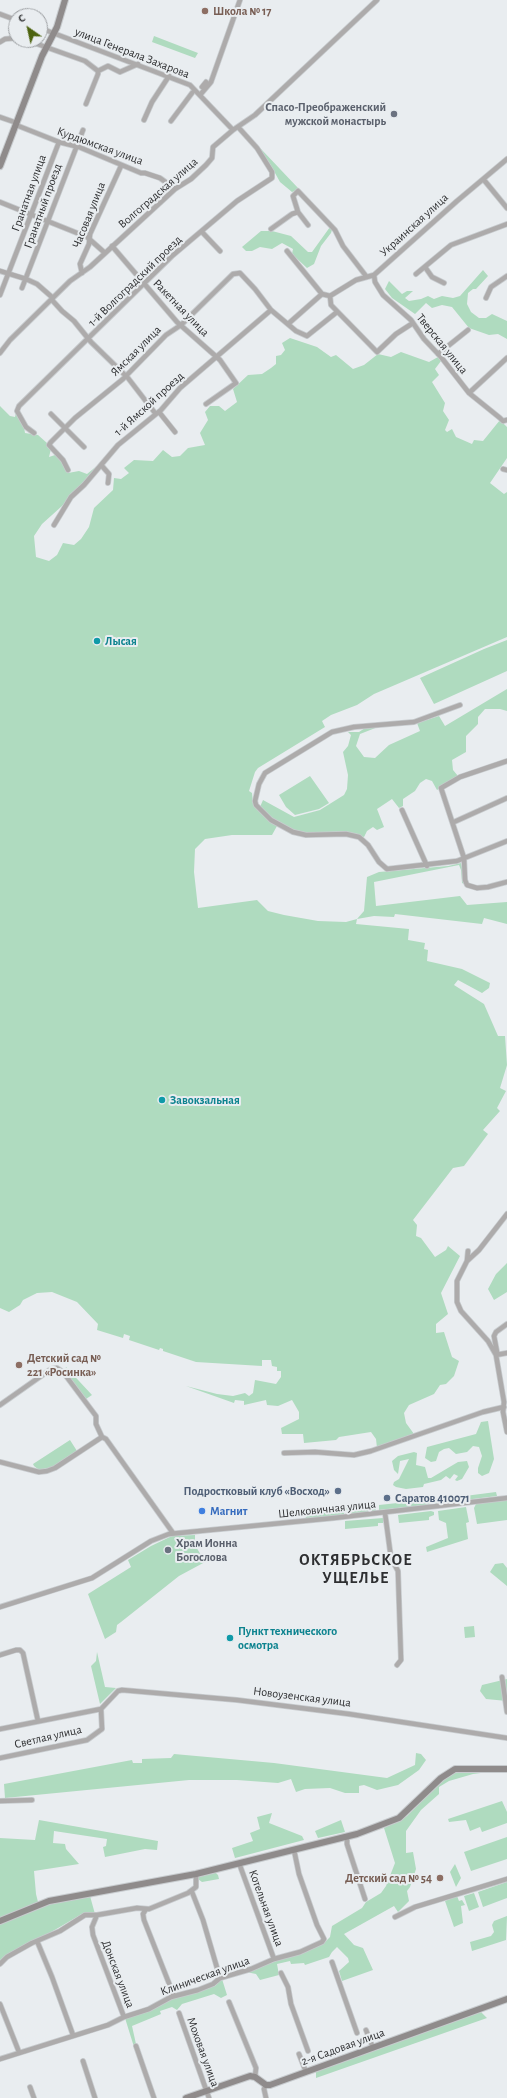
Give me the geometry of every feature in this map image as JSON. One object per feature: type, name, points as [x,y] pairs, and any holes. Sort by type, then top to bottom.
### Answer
[{"type":"main road","points":[[48,45],[54,34],[66,0]]},
{"type":"main road","points":[[0,166],[47,48]]},
{"type":"main road","points":[[0,1921],[49,1901],[196,1874],[294,1850],[378,1827],[399,1818],[441,1778],[455,1769],[507,1769]]},
{"type":"main road","name":"2-я Садовая улица","points":[[266,2085],[270,2085],[507,1999]]},
{"type":"main road","points":[[186,2098],[250,2076],[255,2077],[266,2085]]},
{"type":"street","points":[[200,95],[211,82],[240,0]]},
{"type":"street","name":"Волгоградская улица","points":[[0,353],[10,340],[53,299],[175,189],[191,179],[206,165],[212,158],[213,147],[233,130],[239,128],[255,115],[377,0]]},
{"type":"street","name":"улица Генерала Захарова","points":[[48,31],[138,64],[190,85],[233,130]]},
{"type":"street","points":[[48,47],[86,61],[98,70]]},
{"type":"street","points":[[98,70],[108,66],[120,72],[138,64]]},
{"type":"street","points":[[86,104],[98,74],[98,70]]},
{"type":"street","points":[[144,120],[152,102],[169,76]]},
{"type":"street","points":[[202,87],[206,82]]},
{"type":"street","points":[[171,121],[192,93]]},
{"type":"street","name":"Курдюмская улица","points":[[0,117],[121,166],[160,178],[175,189]]},
{"type":"street","name":"1-й Волгоградский проезд","points":[[34,433],[26,427],[16,409],[89,339],[144,283],[237,201],[269,181],[273,175],[257,148],[239,128]]},
{"type":"street","name":"Гранатный проезд","points":[[22,288],[83,130]]},
{"type":"street","name":"Гранатная улица","points":[[0,295],[59,142]]},
{"type":"street","name":"Украинская улица","points":[[374,275],[457,200],[484,180],[507,159]]},
{"type":"street","name":"Часовая улица","points":[[82,273],[80,264],[121,166]]},
{"type":"street","points":[[484,180],[507,208]]},
{"type":"street","points":[[308,225],[298,212],[293,196],[298,191],[335,230],[344,246],[366,276]]},
{"type":"street","points":[[0,202],[79,233],[105,253]]},
{"type":"street","points":[[271,230],[292,214],[298,212]]},
{"type":"street","points":[[416,274],[451,245],[507,224]]},
{"type":"street","points":[[202,232],[220,251]]},
{"type":"street","name":"Ракетная улица","points":[[112,246],[181,324],[216,357],[236,383],[206,404]]},
{"type":"street","points":[[287,251],[322,294],[330,296]]},
{"type":"street","points":[[425,267],[432,277],[444,283]]},
{"type":"street","points":[[0,271],[37,284],[53,299],[62,312],[74,321],[175,432]]},
{"type":"street","name":"Ямская улица","points":[[68,470],[63,460],[49,445],[125,376],[166,335],[181,324],[228,277],[238,273],[255,288],[271,310]]},
{"type":"street","points":[[330,296],[341,288],[366,276],[374,275]]},
{"type":"street","name":"Тверская улица","points":[[374,275],[375,282],[383,295],[413,323],[424,339],[469,393],[505,420]]},
{"type":"street","points":[[486,298],[491,287],[507,276]]},
{"type":"street","points":[[288,324],[322,294]]},
{"type":"street","points":[[330,296],[330,303],[337,312],[377,352],[396,334],[413,323]]},
{"type":"street","points":[[271,310],[296,331],[307,336],[337,312]]},
{"type":"street","name":"1-й Ямской проезд","points":[[54,525],[71,497],[102,466],[118,445],[157,412],[180,388],[271,310]]},
{"type":"street","points":[[438,354],[468,330]]},
{"type":"street","points":[[469,393],[507,358]]},
{"type":"street","points":[[51,414],[84,447]]},
{"type":"street","points":[[102,466],[108,474],[108,482]]},
{"type":"street","points":[[460,705],[414,722],[369,725],[338,730],[261,777],[255,801],[260,809],[277,824],[293,832],[306,835],[338,833],[362,839],[368,845],[379,862],[387,869],[427,866],[464,858],[507,842]]},
{"type":"street","points":[[507,761],[460,777],[441,788],[454,822],[464,858],[465,880],[471,888],[488,887],[507,882]]},
{"type":"street","points":[[454,822],[507,798]]},
{"type":"street","points":[[402,810],[427,866]]},
{"type":"street","points":[[467,1261],[479,1250],[507,1214]]},
{"type":"street","points":[[468,1251],[467,1261],[457,1281],[456,1302],[461,1311],[488,1341],[496,1356]]},
{"type":"street","points":[[507,1324],[495,1334],[496,1356],[504,1402],[507,1432]]},
{"type":"street","points":[[496,1356],[507,1353]]},
{"type":"street","points":[[0,1405],[51,1369],[57,1368],[63,1372],[96,1416],[96,1424],[102,1437],[106,1438],[173,1533]]},
{"type":"street","points":[[284,1453],[315,1452],[354,1455],[371,1451],[483,1412],[504,1407]]},
{"type":"street","points":[[0,1462],[39,1472],[47,1471],[55,1468],[102,1437]]},
{"type":"street","name":"Шелковичная улица","points":[[0,1607],[92,1578],[156,1538],[173,1533],[222,1530],[385,1513],[507,1498]]},
{"type":"street","points":[[385,1513],[391,1558],[398,1571],[402,1660],[397,1665]]},
{"type":"street","points":[[0,1655],[20,1650],[23,1653],[28,1670],[38,1721]]},
{"type":"street","points":[[502,1677],[507,1712]]},
{"type":"street","name":"Новоузенская улица","points":[[101,1709],[118,1691],[122,1690],[237,1700],[356,1715],[507,1738]]},
{"type":"street","points":[[0,1729],[101,1709]]},
{"type":"street","name":"Светлая улица","points":[[0,1758],[87,1740],[102,1729],[101,1709]]},
{"type":"street","points":[[0,1801],[32,1800]]},
{"type":"street","points":[[347,1836],[347,1844],[365,1899]]},
{"type":"street","name":"Клиническая улица","points":[[0,2059],[108,2025],[124,2017],[149,2009],[174,1996],[213,1984],[220,1978],[251,1969],[274,1959],[300,1952],[322,1942],[324,1939],[317,1925],[299,1874],[294,1850]]},
{"type":"street","name":"Котельная улица","points":[[239,1863],[274,1959]]},
{"type":"street","points":[[0,1964],[7,1957],[60,1931],[85,1915],[97,1915],[136,1908],[146,1909],[192,1892],[196,1887],[196,1874]]},
{"type":"street","points":[[395,1917],[415,1907],[507,1879]]},
{"type":"street","points":[[192,1892],[203,1920],[220,1978]]},
{"type":"street","points":[[146,1909],[143,1914],[144,1920],[174,1996]]},
{"type":"street","name":"Донская улица","points":[[97,1915],[92,1927],[92,1935],[124,2017]]},
{"type":"street","points":[[37,1941],[73,2035]]},
{"type":"street","points":[[332,1962],[357,2033]]},
{"type":"street","points":[[281,1973],[288,1987],[291,2004],[308,2051]]},
{"type":"street","points":[[230,2002],[256,2068],[255,2077]]},
{"type":"street","points":[[0,2004],[19,2052]]},
{"type":"street","name":"Моховая улица","points":[[179,2013],[209,2098]]},
{"type":"street","points":[[366,2030],[373,2048]]},
{"type":"street","points":[[136,2046],[154,2098]]},
{"type":"street","points":[[299,2054],[306,2072]]},
{"type":"street","points":[[82,2061],[95,2098]]},
{"type":"street","points":[[266,2085],[264,2089],[266,2098]]},
{"type":"street","points":[[30,2087],[34,2098]]},
{"type":"green space","points":[[154,36],[198,53],[195,58],[152,42]]},
{"type":"green space","points":[[244,131],[298,188],[297,190],[292,192],[280,182],[270,164]]},
{"type":"green space","points":[[330,227],[332,230],[331,233],[321,246],[314,264],[307,268],[292,254],[293,249],[282,243],[272,249],[260,247],[252,251],[246,251],[242,247],[261,231],[272,231],[291,236],[308,252],[312,252]]},
{"type":"green space","points":[[483,270],[488,276],[476,289],[473,289],[468,293],[467,304],[471,312],[479,318],[486,318],[492,314],[507,321],[507,339],[498,334],[489,335],[469,328],[452,307],[442,305],[432,308],[426,303],[415,314],[392,298],[385,289],[389,281],[402,294],[407,291],[413,291],[405,298],[409,301],[428,296],[434,299],[442,296],[453,298],[460,296]]},
{"type":"green space","points":[[290,338],[317,347],[331,357],[336,355],[353,369],[364,365],[378,354],[391,357],[401,352],[429,362],[438,357],[441,361],[435,369],[439,375],[432,382],[445,403],[443,411],[449,420],[445,430],[447,432],[452,429],[456,437],[472,444],[474,440],[483,441],[500,420],[507,427],[507,458],[490,483],[504,494],[507,492],[507,637],[374,694],[357,705],[331,715],[322,721],[325,727],[258,768],[255,772],[249,791],[252,793],[253,803],[277,826],[272,835],[232,835],[205,839],[195,849],[194,872],[198,908],[257,900],[268,911],[284,915],[318,921],[346,922],[357,919],[356,924],[409,929],[408,940],[425,943],[424,949],[428,950],[427,961],[462,969],[490,983],[489,988],[482,993],[458,980],[454,985],[484,1004],[498,1036],[505,1036],[507,1065],[500,1088],[506,1091],[497,1108],[500,1111],[483,1130],[488,1134],[464,1166],[453,1168],[413,1220],[417,1225],[416,1236],[421,1238],[435,1257],[446,1250],[448,1246],[460,1256],[441,1293],[448,1314],[436,1324],[436,1333],[444,1332],[452,1357],[459,1361],[454,1376],[446,1384],[440,1385],[434,1394],[409,1405],[404,1413],[406,1423],[414,1434],[377,1448],[376,1439],[371,1432],[339,1437],[336,1440],[304,1443],[303,1434],[282,1434],[281,1428],[299,1419],[299,1412],[292,1400],[278,1406],[267,1405],[266,1400],[244,1405],[244,1401],[235,1400],[234,1403],[186,1386],[217,1394],[233,1396],[245,1393],[249,1396],[253,1393],[255,1380],[276,1384],[281,1377],[281,1371],[277,1371],[277,1367],[272,1366],[271,1360],[262,1360],[262,1366],[196,1362],[163,1351],[163,1349],[160,1348],[159,1350],[129,1340],[130,1336],[124,1334],[123,1338],[97,1330],[98,1324],[77,1302],[52,1292],[37,1293],[23,1300],[20,1305],[9,1312],[0,1308],[0,406],[10,416],[15,417],[16,413],[24,427],[25,433],[38,435],[47,443],[51,449],[49,457],[55,455],[61,459],[68,473],[79,471],[87,474],[103,461],[62,506],[42,524],[34,536],[36,557],[49,561],[57,555],[63,543],[74,545],[81,539],[89,527],[94,508],[113,490],[114,478],[121,479],[129,473],[124,468],[134,460],[153,461],[163,450],[172,457],[180,456],[188,448],[205,445],[200,433],[208,420],[205,412],[210,406],[219,406],[225,411],[237,402],[233,389],[248,375],[262,374],[276,364],[276,356],[281,355],[285,350],[282,343]]},
{"type":"green space","points":[[507,640],[507,671],[434,704],[420,678]]},
{"type":"green space","points":[[507,689],[507,711],[500,709],[485,709],[478,717],[478,724],[466,736],[466,752],[452,760],[453,770],[458,776],[437,790],[432,781],[426,779],[420,783],[415,791],[403,799],[403,806],[399,808],[392,799],[377,809],[384,827],[377,830],[373,827],[367,831],[364,837],[339,832],[306,834],[294,831],[272,819],[260,807],[263,800],[294,817],[320,810],[344,795],[347,789],[348,775],[343,752],[348,746],[351,735],[348,732],[359,732],[368,726],[383,725],[360,734],[356,746],[364,757],[375,758],[389,745],[420,731],[417,723],[439,716],[445,726]]},
{"type":"green space","points":[[310,776],[329,803],[319,809],[295,815],[286,807],[279,795]]},
{"type":"green space","points":[[461,863],[466,885],[462,883],[459,865],[374,882],[376,906],[460,896],[467,905],[507,902],[507,924],[484,918],[482,924],[395,914],[394,917],[374,916],[357,919],[364,911],[367,877],[379,872],[448,866]]},
{"type":"green space","points":[[507,1263],[507,1292],[494,1300],[488,1289],[496,1274]]},
{"type":"green space","points":[[66,1367],[92,1395],[86,1399],[65,1371]]},
{"type":"green space","points":[[488,1421],[494,1459],[489,1473],[482,1476],[478,1473],[482,1456],[479,1447],[473,1446],[467,1452],[456,1454],[449,1448],[444,1449],[439,1452],[436,1461],[431,1462],[425,1458],[427,1447],[476,1434],[481,1422]]},
{"type":"green space","points":[[70,1440],[77,1451],[53,1467],[39,1470],[34,1466],[33,1464]]},
{"type":"green space","points":[[414,1452],[417,1453],[416,1465],[425,1467],[428,1478],[431,1478],[458,1462],[467,1461],[469,1467],[462,1479],[457,1481],[455,1480],[458,1476],[454,1474],[450,1479],[446,1476],[441,1480],[424,1484],[423,1487],[406,1489],[396,1487],[393,1485],[394,1482],[399,1479],[409,1459],[400,1461],[398,1474],[394,1470],[392,1461],[398,1456]]},
{"type":"green space","points":[[496,1492],[497,1496],[457,1501],[457,1497]]},
{"type":"green space","points":[[453,1497],[453,1502],[379,1510],[379,1505]]},
{"type":"green space","points":[[507,1500],[507,1520],[477,1524],[474,1508],[476,1504]]},
{"type":"green space","points":[[376,1505],[376,1511],[348,1514],[346,1508]]},
{"type":"green space","points":[[466,1507],[469,1522],[466,1523],[468,1539],[427,1552],[426,1547],[448,1538],[446,1523],[439,1520],[438,1511]]},
{"type":"green space","points":[[344,1509],[344,1515],[306,1518],[304,1513]]},
{"type":"green space","points":[[431,1511],[434,1512],[434,1515],[429,1517],[429,1520],[399,1523],[398,1515]]},
{"type":"green space","points":[[383,1518],[383,1523],[378,1523],[378,1526],[345,1529],[345,1521]]},
{"type":"green space","points":[[195,1535],[195,1545],[205,1562],[179,1576],[117,1625],[116,1632],[105,1639],[88,1594],[131,1567],[128,1560],[151,1546],[172,1536]]},
{"type":"green space","points":[[503,1563],[507,1568],[507,1586],[490,1572],[495,1564]]},
{"type":"green space","points":[[474,1626],[475,1637],[465,1638],[464,1627]]},
{"type":"green space","points":[[97,1652],[105,1687],[116,1688],[100,1704],[91,1666],[96,1661]]},
{"type":"green space","points":[[507,1679],[507,1701],[486,1699],[480,1691],[482,1685]]},
{"type":"green space","points":[[416,1753],[421,1754],[426,1760],[419,1770],[398,1785],[377,1790],[364,1785],[359,1786],[359,1793],[345,1793],[330,1788],[305,1789],[296,1792],[291,1779],[278,1783],[237,1780],[189,1780],[5,1798],[4,1784],[132,1760],[133,1763],[142,1763],[142,1759],[171,1758],[174,1754],[274,1763],[387,1778],[415,1765]]},
{"type":"green space","points":[[456,1771],[496,1771],[473,1774],[449,1781],[439,1787],[439,1794],[421,1810],[406,1831],[406,1853],[413,1852],[416,1869],[410,1887],[407,1891],[409,1901],[398,1912],[394,1906],[344,1934],[354,1945],[363,1948],[373,1970],[342,1981],[339,1971],[349,1962],[348,1958],[337,1947],[329,1957],[305,1965],[304,1963],[291,1964],[290,1961],[277,1964],[279,1975],[260,1980],[256,1974],[246,1972],[323,1944],[330,1937],[332,1926],[362,1908],[366,1902],[381,1893],[386,1886],[395,1863],[384,1828],[407,1816],[443,1780]]},
{"type":"green space","points":[[502,1801],[507,1812],[507,1823],[482,1832],[480,1827],[470,1831],[466,1820],[449,1822],[448,1819]]},
{"type":"green space","points":[[272,1813],[269,1823],[302,1836],[304,1840],[235,1858],[232,1848],[253,1841],[250,1833],[260,1829],[257,1817]]},
{"type":"green space","points":[[39,1820],[158,1841],[157,1850],[145,1849],[105,1857],[103,1847],[106,1846],[107,1839],[54,1831],[53,1843],[65,1844],[66,1849],[79,1864],[34,1871],[38,1902],[0,1918],[0,1838],[35,1840]]},
{"type":"green space","points":[[341,1820],[345,1832],[318,1838],[315,1831]]},
{"type":"green space","points":[[507,1837],[507,1859],[471,1871],[464,1852]]},
{"type":"green space","points":[[455,1864],[461,1878],[456,1887],[450,1872]]},
{"type":"green space","points":[[215,1872],[219,1879],[202,1882],[198,1879],[199,1875]]},
{"type":"green space","points":[[507,1882],[507,1898],[483,1907],[478,1892]]},
{"type":"green space","points":[[474,1893],[479,1907],[469,1911],[464,1896]]},
{"type":"green space","points":[[90,1896],[95,1914],[82,1914],[0,1962],[0,1923],[49,1904]]},
{"type":"green space","points":[[457,1896],[459,1901],[462,1900],[465,1905],[461,1906],[463,1923],[454,1927],[445,1901]]},
{"type":"green space","points":[[507,1916],[506,1940],[472,1951],[470,1942],[491,1936],[494,1932],[492,1925],[494,1921]]},
{"type":"green space","points":[[222,1979],[227,1995],[221,1998],[214,1994],[182,2004],[177,2010],[172,2007],[160,2011],[161,2014],[132,2026],[136,2044],[134,2047],[125,2018],[173,1997],[215,1986]]},
{"type":"green space","points":[[481,2012],[487,2018],[316,2078],[316,2071]]},
{"type":"place","name":"Школа № 17","points":[[205,11]]},
{"type":"place","name":"Спасо-Преображенский мужской монастырь","points":[[394,114]]},
{"type":"place","name":"Лысая","points":[[97,641]]},
{"type":"place","name":"Завокзальная","points":[[162,1100]]},
{"type":"place","name":"Детский сад № 221 «Росинка»","points":[[19,1365]]},
{"type":"place","name":"Подростковый клуб «Восход»","points":[[338,1491]]},
{"type":"place","name":"Саратов 410071","points":[[387,1498]]},
{"type":"place","name":"Магнит","points":[[202,1511]]},
{"type":"place","name":"Храм Ионна Богослова","points":[[168,1550]]},
{"type":"place","name":"Пункт технического осмотра","points":[[230,1638]]},
{"type":"place","name":"Детский сад № 54","points":[[440,1878]]},
{"type":"district","name":"ОКТЯБРЬСКОЕ УЩЕЛЬЕ","points":[[356,1569]]}]
